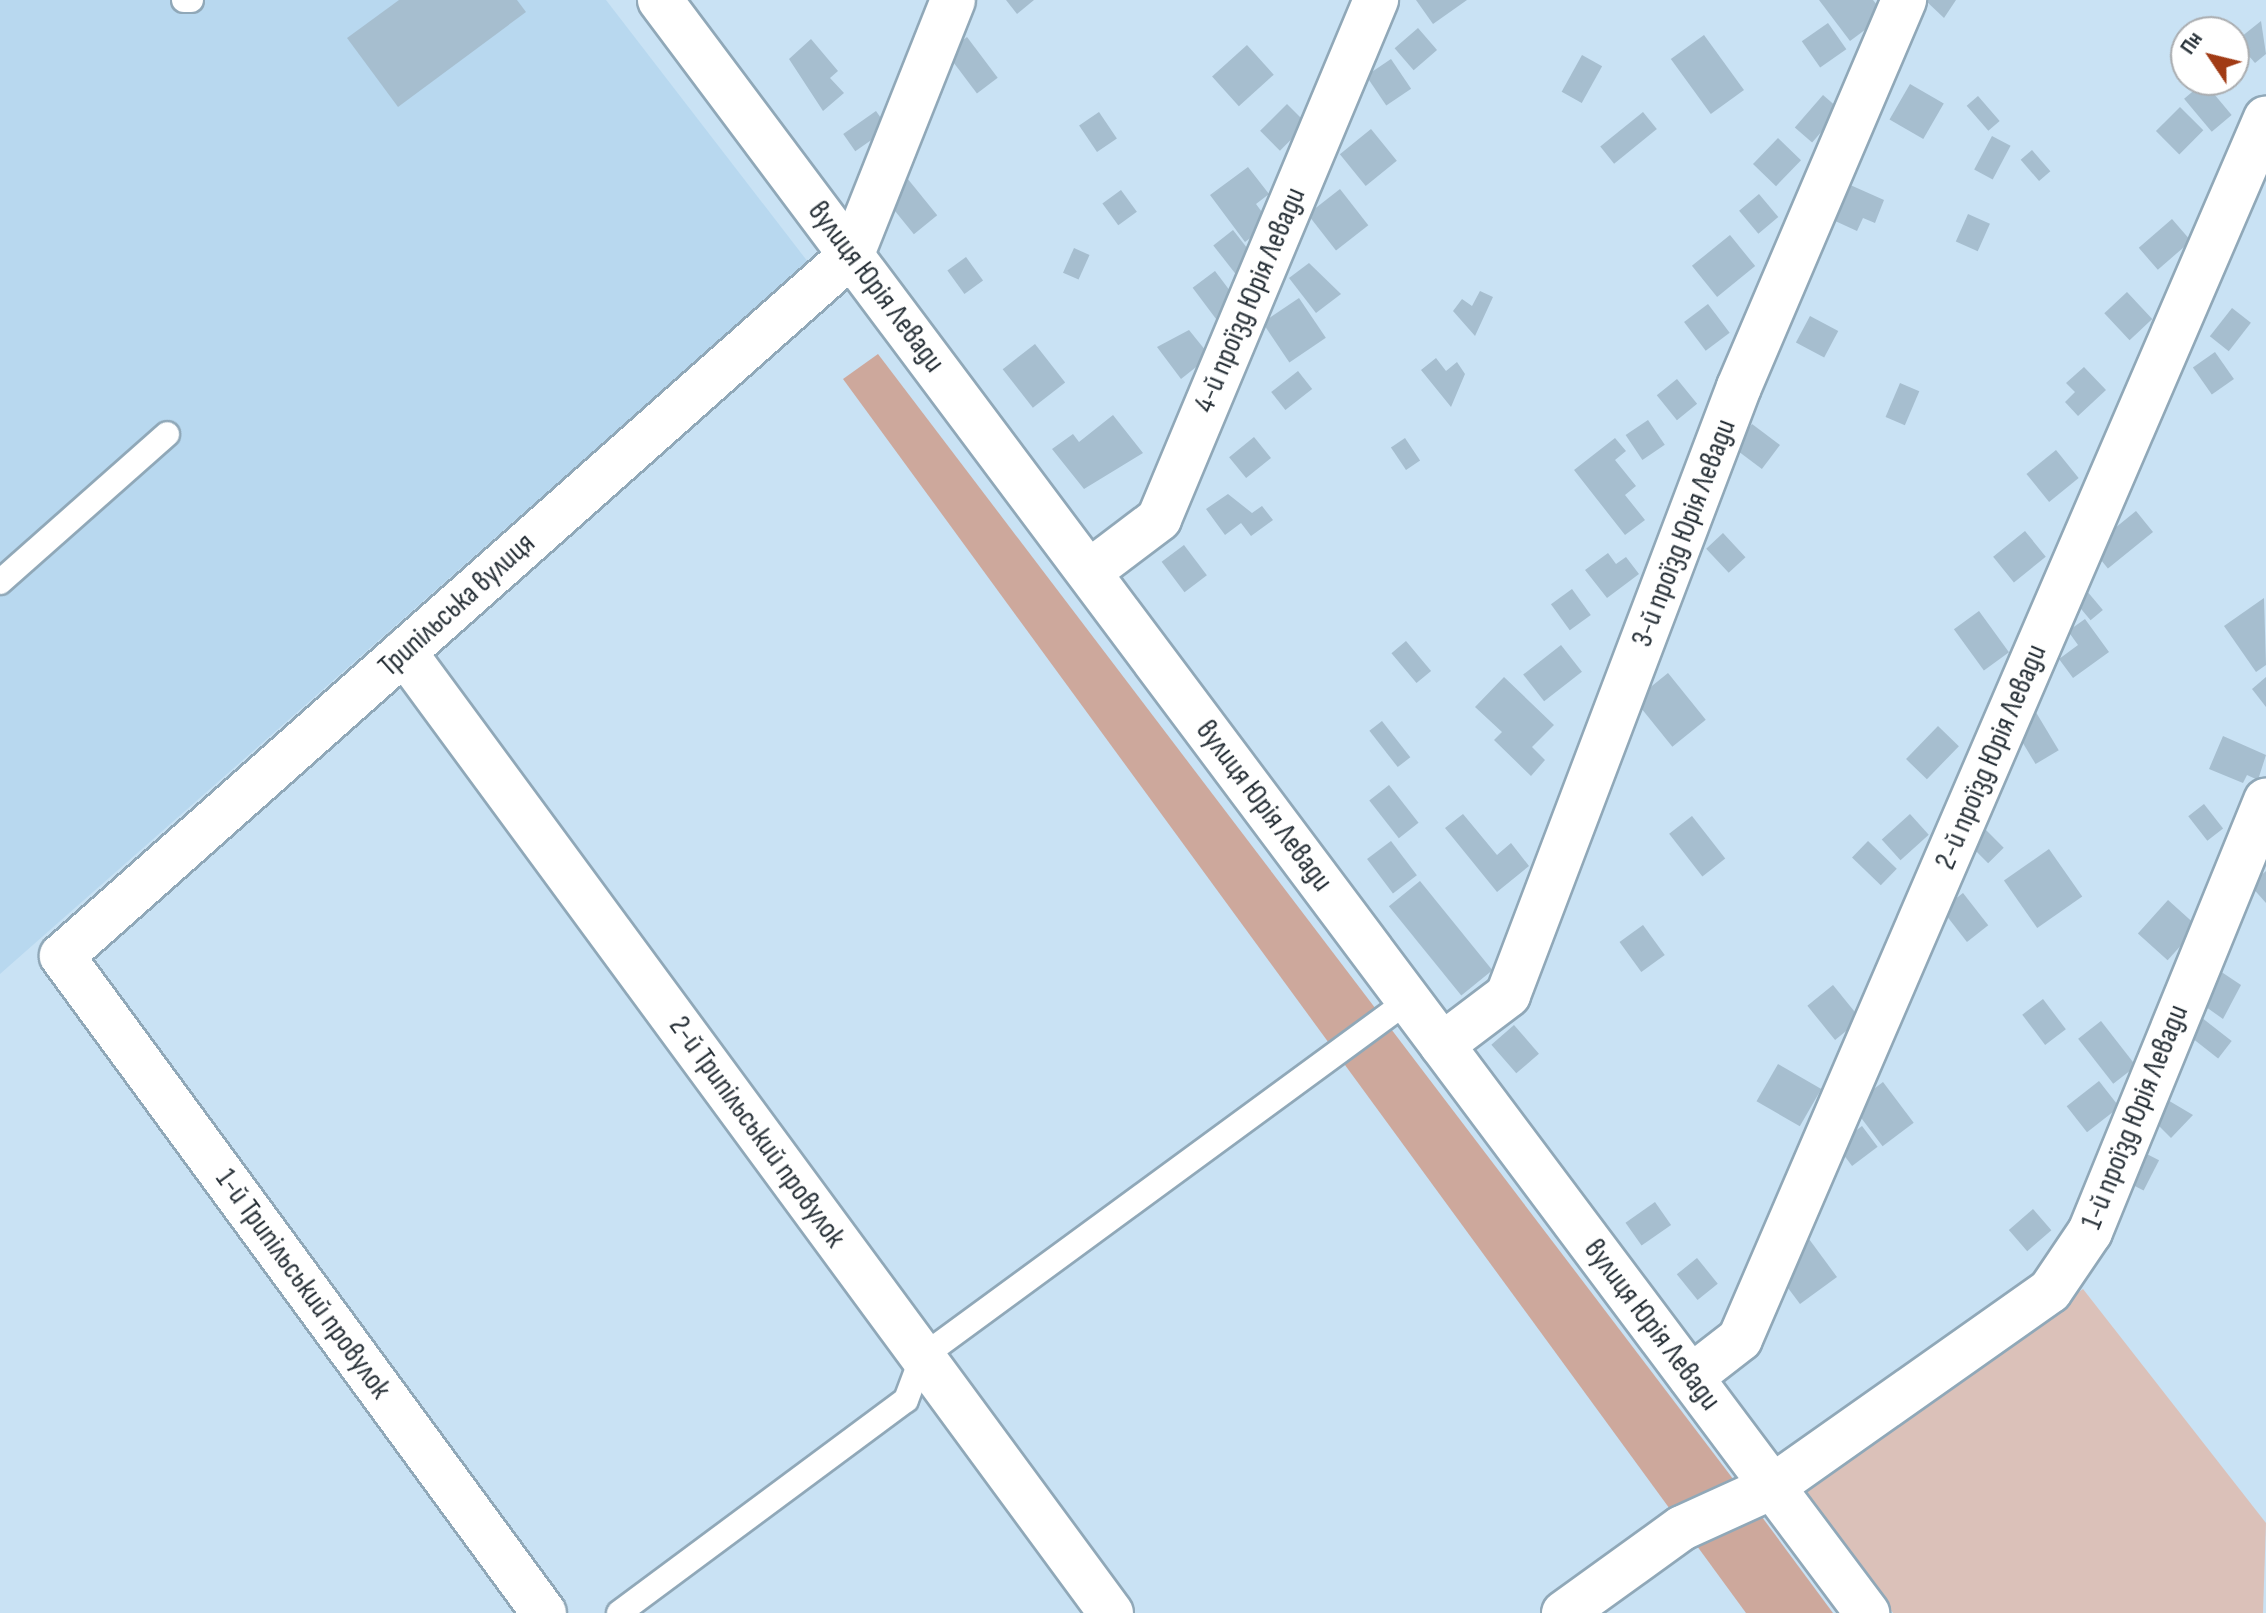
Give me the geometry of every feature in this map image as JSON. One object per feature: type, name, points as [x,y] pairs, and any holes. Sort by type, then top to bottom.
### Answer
[{"type":"street","points":[[852,254],[953,0]]},
{"type":"street","name":"4-й проїзд Юрія Левади","points":[[1089,572],[1159,519],[1376,0]]},
{"type":"street","name":"3-й проїзд Юрія Левади","points":[[1442,1045],[1508,995],[1739,387],[1904,0]]},
{"type":"street","name":"вулиця Юрія Левади","points":[[667,3],[1867,1613]]},
{"type":"street","name":"2-й проїзд Юрія Левади","points":[[1691,1377],[1740,1339],[2266,118]]},
{"type":"street","name":"Трипільська вулиця","points":[[62,956],[852,254]]},
{"type":"street","name":"2-й Трипільський провулок","points":[[404,652],[1111,1613]]},
{"type":"street","name":"1-й проїзд Юрія Левади","points":[[1564,1613],[1682,1528],[1772,1487],[2050,1291],[2090,1232],[2266,801]]},
{"type":"street","name":"1-й Трипільський провулок","points":[[62,956],[544,1613]]},
{"type":"lane","points":[[184,0],[191,0]]},
{"type":"lane","points":[[0,582],[167,434]]},
{"type":"lane","points":[[619,1613],[906,1400],[922,1357],[1409,1000]]},
{"type":"shaded area","points":[[0,0],[606,0],[808,262],[0,974]]},
{"type":"shaded area","points":[[878,354],[1833,1613],[1746,1613],[843,379]]},
{"type":"shaded area","points":[[2083,1289],[2266,1523],[2263,1613],[1893,1613],[1800,1492]]},
{"type":"building","points":[[399,0],[517,0],[526,12],[398,107],[347,38]]},
{"type":"building","points":[[1006,0],[1034,0],[1017,14]]},
{"type":"building","points":[[1416,0],[1467,0],[1433,24]]},
{"type":"building","points":[[1819,0],[1873,0],[1885,15],[1850,41]]},
{"type":"building","points":[[1925,0],[1956,0],[1944,18]]},
{"type":"building","points":[[2261,21],[2266,54],[2255,63],[2250,57],[2250,30]]},
{"type":"building","points":[[1828,23],[1846,49],[1820,68],[1802,41]]},
{"type":"building","points":[[1418,28],[1437,50],[1414,70],[1395,48]]},
{"type":"building","points":[[1704,35],[1744,90],[1711,114],[1671,59]]},
{"type":"building","points":[[967,37],[998,78],[977,93],[946,53]]},
{"type":"building","points":[[811,39],[838,71],[830,78],[844,93],[823,111],[789,59]]},
{"type":"building","points":[[1247,45],[1274,75],[1239,106],[1212,76]]},
{"type":"building","points":[[1582,55],[1602,66],[1582,103],[1562,92]]},
{"type":"building","points":[[1391,59],[1411,89],[1386,106],[1366,76]]},
{"type":"building","points":[[1910,84],[1944,103],[1923,139],[1890,120]]},
{"type":"building","points":[[1823,95],[1840,110],[1812,143],[1795,127]]},
{"type":"building","points":[[1978,96],[2000,121],[1988,131],[1967,106]]},
{"type":"building","points":[[2187,96],[2216,96],[2232,115],[2212,132],[2184,99]]},
{"type":"building","points":[[1287,104],[1307,124],[1280,151],[1260,131]]},
{"type":"building","points":[[2180,107],[2203,130],[2179,154],[2156,131]]},
{"type":"building","points":[[876,111],[888,128],[855,151],[843,134]]},
{"type":"building","points":[[1099,112],[1117,139],[1097,152],[1079,125]]},
{"type":"building","points":[[1643,112],[1657,129],[1614,164],[1600,147]]},
{"type":"building","points":[[1371,129],[1397,161],[1366,186],[1340,154]]},
{"type":"building","points":[[1992,136],[2011,146],[1993,179],[1974,170]]},
{"type":"building","points":[[1778,138],[1801,160],[1776,186],[1753,164]]},
{"type":"building","points":[[2032,150],[2050,171],[2039,181],[2021,160]]},
{"type":"building","points":[[1248,167],[1269,194],[1256,204],[1270,223],[1245,242],[1210,195]]},
{"type":"building","points":[[907,178],[937,215],[914,234],[884,197]]},
{"type":"building","points":[[1848,184],[1884,200],[1875,223],[1863,218],[1857,231],[1833,220]]},
{"type":"building","points":[[1340,189],[1368,225],[1336,250],[1308,214]]},
{"type":"building","points":[[1121,190],[1137,212],[1118,225],[1102,204]]},
{"type":"building","points":[[1759,194],[1778,217],[1758,234],[1739,211]]},
{"type":"building","points":[[1968,214],[1990,224],[1978,251],[1956,241]]},
{"type":"building","points":[[2172,219],[2191,241],[2158,270],[2139,248]]},
{"type":"building","points":[[1233,230],[1255,258],[1235,274],[1213,245]]},
{"type":"building","points":[[1730,235],[1755,266],[1717,297],[1692,266]]},
{"type":"building","points":[[1074,248],[1090,255],[1079,280],[1063,273]]},
{"type":"building","points":[[966,257],[983,280],[964,294],[947,271]]},
{"type":"building","points":[[1309,263],[1341,294],[1316,313],[1289,278]]},
{"type":"building","points":[[1215,271],[1241,305],[1219,322],[1193,288]]},
{"type":"building","points":[[1480,291],[1493,297],[1475,336],[1453,311],[1462,299],[1472,306]]},
{"type":"building","points":[[2127,292],[2152,319],[2130,340],[2104,313]]},
{"type":"building","points":[[1299,298],[1326,338],[1289,362],[1263,323]]},
{"type":"building","points":[[1708,304],[1730,333],[1706,351],[1684,322]]},
{"type":"building","points":[[2232,308],[2251,323],[2229,351],[2210,336]]},
{"type":"building","points":[[1810,316],[1838,331],[1824,358],[1796,342]]},
{"type":"building","points":[[1189,330],[1210,356],[1181,379],[1157,347]]},
{"type":"building","points":[[1035,344],[1065,383],[1033,408],[1003,369]]},
{"type":"building","points":[[2215,352],[2234,379],[2212,395],[2193,367]]},
{"type":"building","points":[[1436,358],[1446,371],[1457,362],[1465,374],[1451,407],[1421,370]]},
{"type":"building","points":[[2084,367],[2106,390],[2078,416],[2065,402],[2075,392],[2066,383]]},
{"type":"building","points":[[1298,371],[1312,389],[1285,410],[1271,392]]},
{"type":"building","points":[[1677,379],[1697,404],[1677,420],[1657,395]]},
{"type":"building","points":[[1900,383],[1919,391],[1905,425],[1886,417]]},
{"type":"building","points":[[1113,415],[1143,453],[1084,489],[1052,449],[1073,434],[1079,442]]},
{"type":"building","points":[[1648,420],[1665,445],[1642,460],[1626,435]]},
{"type":"building","points":[[1752,424],[1780,445],[1762,469],[1734,448]]},
{"type":"building","points":[[1254,437],[1271,458],[1246,478],[1229,457]]},
{"type":"building","points":[[1405,438],[1420,460],[1406,470],[1391,448]]},
{"type":"building","points":[[1615,438],[1626,451],[1615,460],[1636,486],[1625,495],[1645,520],[1625,535],[1574,470]]},
{"type":"building","points":[[2056,450],[2079,478],[2049,502],[2026,474]]},
{"type":"building","points":[[1228,494],[1252,513],[1262,506],[1273,520],[1251,536],[1241,523],[1225,535],[1206,509]]},
{"type":"building","points":[[2136,511],[2153,532],[2108,568],[2091,548]]},
{"type":"building","points":[[2025,531],[2046,557],[2014,582],[1993,557]]},
{"type":"building","points":[[1723,533],[1746,557],[1729,573],[1706,549]]},
{"type":"building","points":[[1184,545],[1207,575],[1185,592],[1162,562]]},
{"type":"building","points":[[1608,553],[1616,564],[1626,557],[1639,574],[1607,598],[1585,570]]},
{"type":"building","points":[[2081,584],[2103,610],[2091,620],[2069,594]]},
{"type":"building","points":[[1572,589],[1591,615],[1570,630],[1551,604]]},
{"type":"building","points":[[2264,598],[2266,665],[2256,672],[2224,626]]},
{"type":"building","points":[[1979,611],[2009,652],[1984,670],[1954,629]]},
{"type":"building","points":[[2085,619],[2109,652],[2073,678],[2059,659],[2078,645],[2068,631]]},
{"type":"building","points":[[1406,641],[1431,671],[1417,683],[1391,653]]},
{"type":"building","points":[[1561,645],[1582,672],[1544,701],[1523,675]]},
{"type":"building","points":[[1668,673],[1706,720],[1672,747],[1635,700]]},
{"type":"building","points":[[1504,677],[1554,725],[1532,747],[1545,760],[1531,776],[1494,740],[1502,732],[1475,707]]},
{"type":"building","points":[[2266,677],[2266,707],[2252,689]]},
{"type":"building","points":[[2034,709],[2059,750],[2036,764],[2011,723]]},
{"type":"building","points":[[1382,721],[1410,757],[1398,767],[1369,731]]},
{"type":"building","points":[[1938,726],[1959,746],[1927,779],[1906,759]]},
{"type":"building","points":[[2223,736],[2266,755],[2258,780],[2247,775],[2243,783],[2209,769]]},
{"type":"building","points":[[1389,785],[1419,823],[1399,838],[1369,800]]},
{"type":"building","points":[[2204,804],[2223,828],[2207,841],[2188,816]]},
{"type":"building","points":[[1463,814],[1497,855],[1511,843],[1529,866],[1497,892],[1445,828]]},
{"type":"building","points":[[1910,814],[1929,835],[1900,860],[1882,839]]},
{"type":"building","points":[[1692,816],[1725,859],[1702,876],[1669,834]]},
{"type":"building","points":[[1986,830],[2004,848],[1988,863],[1970,846]]},
{"type":"building","points":[[1391,841],[1417,875],[1393,893],[1367,859]]},
{"type":"building","points":[[1868,841],[1897,869],[1881,885],[1852,858]]},
{"type":"building","points":[[2049,849],[2082,897],[2037,928],[2004,881]]},
{"type":"building","points":[[2266,871],[2266,903],[2250,885]]},
{"type":"building","points":[[1420,881],[1492,970],[1461,996],[1389,906]]},
{"type":"building","points":[[1963,893],[1988,925],[1967,942],[1942,910]]},
{"type":"building","points":[[2168,900],[2198,927],[2168,960],[2138,933]]},
{"type":"building","points":[[1643,925],[1665,955],[1641,972],[1620,942]]},
{"type":"building","points":[[2220,971],[2241,985],[2223,1019],[2199,1002]]},
{"type":"building","points":[[1833,985],[1861,1019],[1835,1040],[1807,1006]]},
{"type":"building","points":[[2043,999],[2066,1029],[2045,1045],[2022,1015]]},
{"type":"building","points":[[2197,1014],[2232,1041],[2218,1058],[2183,1031]]},
{"type":"building","points":[[2101,1021],[2136,1066],[2113,1084],[2078,1039]]},
{"type":"building","points":[[1514,1025],[1539,1054],[1516,1073],[1491,1045]]},
{"type":"building","points":[[1778,1064],[1821,1089],[1800,1126],[1756,1101]]},
{"type":"building","points":[[2099,1081],[2119,1107],[2087,1132],[2067,1106]]},
{"type":"building","points":[[1883,1082],[1914,1123],[1883,1146],[1852,1105]]},
{"type":"building","points":[[2166,1099],[2193,1115],[2171,1138],[2149,1116]]},
{"type":"building","points":[[1862,1126],[1878,1147],[1852,1166],[1836,1145]]},
{"type":"building","points":[[2135,1148],[2159,1160],[2144,1191],[2120,1178]]},
{"type":"building","points":[[1655,1202],[1671,1225],[1642,1246],[1626,1223]]},
{"type":"building","points":[[2033,1209],[2051,1230],[2027,1251],[2009,1230]]},
{"type":"building","points":[[1809,1239],[1837,1277],[1800,1304],[1776,1272]]},
{"type":"building","points":[[1697,1258],[1718,1284],[1698,1300],[1677,1274]]}]
